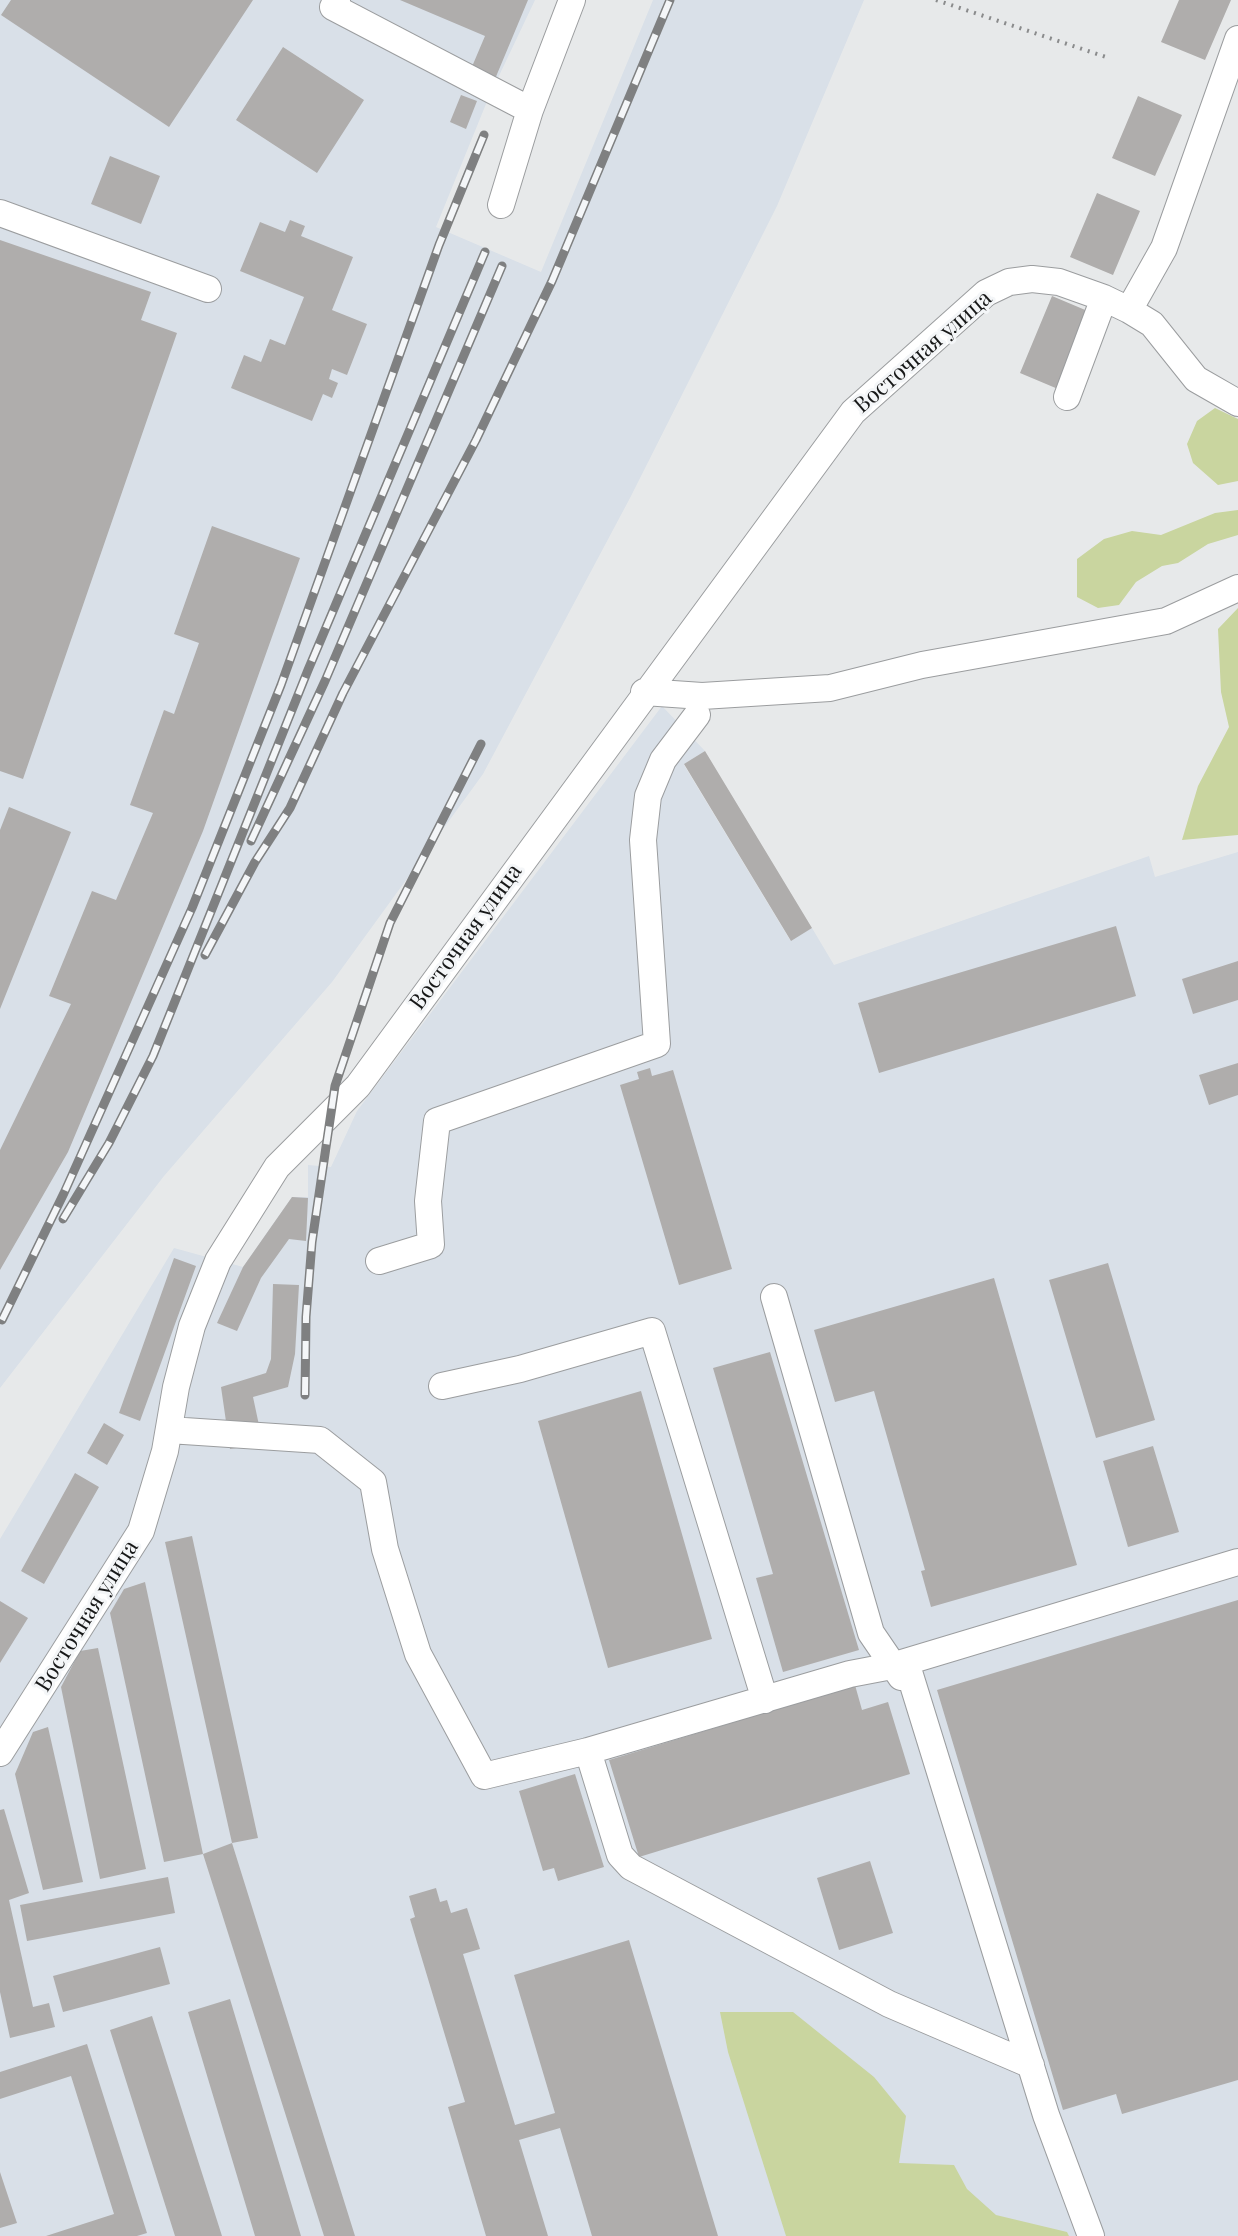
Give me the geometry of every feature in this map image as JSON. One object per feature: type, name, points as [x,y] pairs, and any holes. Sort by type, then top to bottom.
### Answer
[{"type":"street","points":[[337,0],[333,7],[530,110]]},
{"type":"street","points":[[501,205],[530,110],[572,0]]},
{"type":"street","points":[[1129,310],[1164,248],[1238,39]]},
{"type":"street","points":[[0,213],[208,289]]},
{"type":"street","name":"Восточная улица","points":[[0,1753],[141,1531],[169,1430],[192,1326],[218,1261],[249,1207],[277,1167],[358,1086],[644,692],[853,412],[986,293],[1009,282],[1032,279],[1059,282],[1129,310],[1152,324],[1196,379],[1238,403]]},
{"type":"street","points":[[1067,397],[1104,298]]},
{"type":"street","points":[[644,692],[702,696],[830,688],[922,665],[1166,621],[1238,588]]},
{"type":"street","points":[[379,1261],[431,1245],[428,1201],[437,1121],[657,1044],[643,840],[648,796],[663,760],[697,715]]},
{"type":"street","points":[[774,1297],[871,1633],[899,1664],[918,1698],[1031,2065],[1091,2236]]},
{"type":"street","points":[[442,1386],[520,1369],[652,1331],[765,1700]]},
{"type":"street","points":[[169,1430],[320,1440],[373,1482],[385,1549],[418,1654],[484,1776],[588,1751],[850,1674],[899,1664],[1238,1562]]},
{"type":"street","points":[[588,1751],[620,1855],[631,1867],[889,2004],[1031,2065]]},
{"type":"path","points":[[936,0],[1106,57]]},
{"type":"shaded area","points":[[0,0],[535,0],[488,99],[436,227],[541,272],[653,0],[864,0],[777,206],[630,498],[483,774],[332,982],[164,1176],[0,1388]]},
{"type":"shaded area","points":[[662,706],[705,751],[684,765],[790,940],[812,928],[834,965],[1149,856],[1155,877],[1238,852],[1238,2236],[0,2236],[0,1539],[174,1248],[243,1267],[292,1197],[308,1197],[308,1165],[331,1167],[357,1111]]},
{"type":"green space","points":[[1215,408],[1238,419],[1238,481],[1218,485],[1193,463],[1187,444],[1197,421]]},
{"type":"green space","points":[[1238,510],[1238,535],[1208,544],[1178,563],[1162,566],[1136,582],[1119,605],[1098,608],[1077,597],[1077,559],[1104,539],[1132,531],[1161,535],[1215,513]]},
{"type":"green space","points":[[1238,608],[1238,835],[1182,840],[1198,786],[1229,727],[1221,692],[1218,629]]},
{"type":"green space","points":[[720,2012],[793,2012],[874,2077],[906,2116],[899,2163],[954,2165],[967,2189],[996,2215],[1067,2232],[1069,2236],[786,2236],[728,2052]]},
{"type":"building","points":[[11,0],[253,0],[169,127],[1,15]]},
{"type":"building","points":[[400,0],[528,0],[495,79],[471,69],[485,36]]},
{"type":"building","points":[[1179,0],[1231,0],[1205,60],[1161,42]]},
{"type":"building","points":[[283,47],[364,100],[317,173],[236,120]]},
{"type":"building","points":[[461,95],[477,101],[466,129],[450,122]]},
{"type":"building","points":[[1138,96],[1182,115],[1155,176],[1112,158]]},
{"type":"building","points":[[110,156],[160,176],[141,224],[91,204]]},
{"type":"building","points":[[1097,193],[1140,211],[1113,275],[1070,257]]},
{"type":"building","points":[[290,220],[305,226],[301,236],[353,257],[332,310],[367,324],[347,375],[332,369],[329,379],[338,383],[332,398],[323,394],[312,421],[231,388],[244,355],[261,362],[270,339],[285,345],[304,297],[240,271],[260,222],[285,232]]},
{"type":"building","points":[[0,240],[151,292],[141,320],[177,333],[23,779],[0,771]]},
{"type":"building","points":[[1052,296],[1090,312],[1058,389],[1020,373]]},
{"type":"building","points":[[212,526],[300,558],[203,831],[68,1152],[0,1270],[0,1150],[71,1004],[49,996],[92,891],[116,900],[153,813],[130,805],[164,710],[174,714],[199,643],[174,634]]},
{"type":"building","points":[[705,751],[812,928],[791,941],[684,764]]},
{"type":"building","points":[[9,807],[71,832],[0,1009],[0,830]]},
{"type":"building","points":[[1116,926],[1136,996],[879,1073],[858,1003]]},
{"type":"building","points":[[1238,961],[1238,1000],[1193,1014],[1182,979]]},
{"type":"building","points":[[1238,1063],[1238,1095],[1209,1105],[1199,1075]]},
{"type":"building","points":[[650,1068],[652,1076],[673,1070],[732,1269],[679,1285],[620,1085],[639,1079],[637,1072]]},
{"type":"building","points":[[292,1197],[308,1198],[306,1241],[289,1239],[261,1278],[237,1331],[217,1323],[243,1267]]},
{"type":"building","points":[[174,1258],[196,1266],[140,1421],[119,1413]]},
{"type":"building","points":[[1108,1263],[1155,1420],[1096,1438],[1049,1280]]},
{"type":"building","points":[[994,1278],[1077,1565],[931,1607],[921,1571],[925,1570],[874,1391],[835,1402],[814,1330]]},
{"type":"building","points":[[273,1284],[299,1285],[295,1354],[288,1387],[253,1397],[263,1444],[230,1449],[221,1387],[266,1373],[271,1359]]},
{"type":"building","points":[[770,1352],[859,1650],[783,1672],[756,1578],[773,1574],[713,1368]]},
{"type":"building","points":[[641,1391],[712,1639],[608,1668],[538,1421]]},
{"type":"building","points":[[104,1423],[124,1435],[107,1465],[87,1453]]},
{"type":"building","points":[[1153,1446],[1179,1532],[1128,1547],[1103,1461]]},
{"type":"building","points":[[75,1473],[99,1487],[44,1584],[21,1571]]},
{"type":"building","points":[[192,1536],[258,1838],[232,1843],[165,1542]]},
{"type":"building","points":[[145,1582],[203,1854],[164,1862],[110,1613],[124,1589]]},
{"type":"building","points":[[1238,1600],[1238,2080],[1122,2114],[1116,2094],[1063,2110],[937,1690]]},
{"type":"building","points":[[0,1601],[28,1618],[0,1663]]},
{"type":"building","points":[[98,1648],[146,1869],[100,1879],[61,1687],[80,1651]]},
{"type":"building","points":[[855,1685],[862,1710],[888,1702],[910,1774],[639,1857],[609,1760]]},
{"type":"building","points":[[48,1727],[83,1882],[43,1890],[15,1774],[33,1732]]},
{"type":"building","points":[[575,1774],[604,1867],[558,1881],[554,1868],[543,1871],[519,1791]]},
{"type":"building","points":[[4,1809],[29,1893],[9,1900],[33,2007],[49,2003],[55,2027],[10,2038],[0,1992],[0,1810]]},
{"type":"building","points":[[232,1843],[355,2236],[324,2236],[203,1854]]},
{"type":"building","points":[[870,1861],[893,1933],[839,1950],[817,1878]]},
{"type":"building","points":[[168,1877],[175,1913],[27,1941],[20,1905]]},
{"type":"building","points":[[436,1888],[440,1902],[447,1900],[451,1913],[467,1908],[480,1949],[463,1954],[515,2125],[555,2113],[514,1975],[629,1940],[718,2236],[592,2236],[560,2128],[519,2140],[548,2236],[486,2236],[448,2107],[465,2102],[410,1919],[415,1917],[409,1896]]},
{"type":"building","points":[[160,1947],[170,1984],[63,2012],[53,1976]]},
{"type":"building","points":[[230,1999],[301,2236],[255,2236],[188,2012]]},
{"type":"building","points":[[152,2016],[222,2236],[175,2236],[110,2030]]},
{"type":"building","points":[[87,2044],[147,2233],[137,2236],[46,2236],[114,2214],[71,2076],[0,2099],[0,2072]]},
{"type":"building","points":[[0,2172],[17,2223],[0,2228]]},
{"type":"railway","points":[[205,955],[255,862],[290,808],[343,693],[476,440],[552,281],[670,0]]},
{"type":"railway","points":[[2,1320],[64,1193],[192,908],[281,685],[439,245],[484,135]]},
{"type":"railway","points":[[63,1219],[109,1143],[153,1056],[308,670],[485,252]]},
{"type":"railway","points":[[251,841],[325,681],[502,266]]},
{"type":"railway","points":[[305,1395],[306,1317],[312,1242],[335,1086],[390,923],[481,744]]}]
